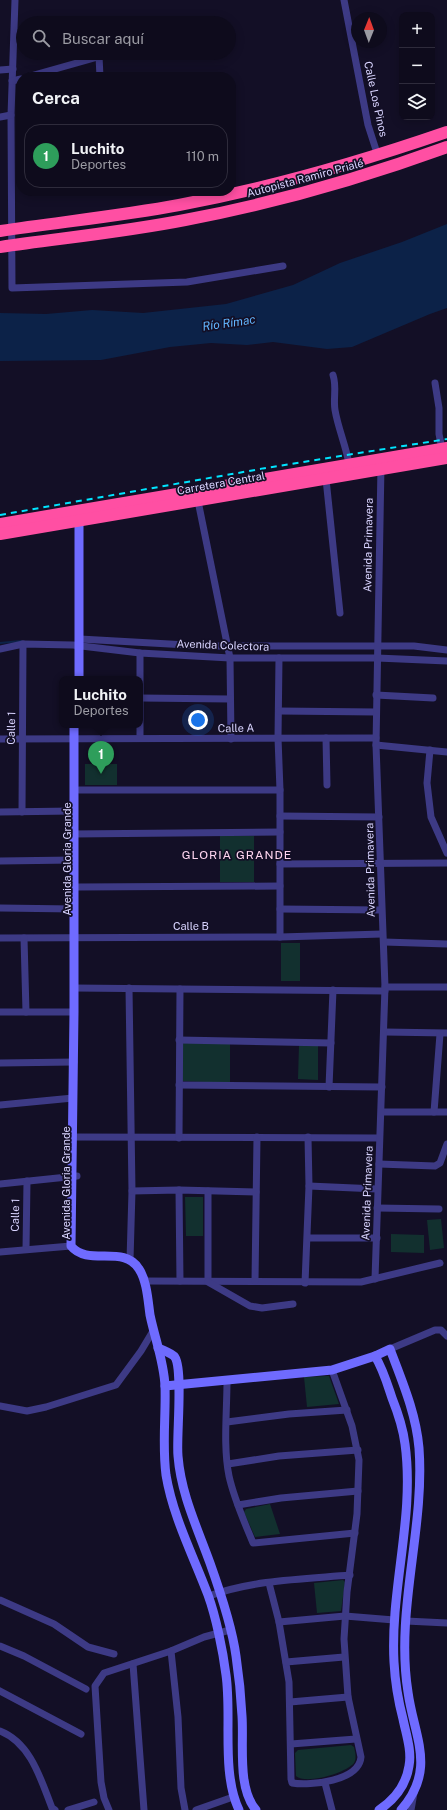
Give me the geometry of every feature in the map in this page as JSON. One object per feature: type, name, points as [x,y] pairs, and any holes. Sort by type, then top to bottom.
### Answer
[{"type":"highway","name":"Autopista Ramiro Prialé","points":[[236,192],[274,184],[378,156],[447,132]]},
{"type":"highway","name":"Autopista Ramiro Prialé","points":[[6,246],[185,220],[277,200],[382,170],[447,147]]},
{"type":"highway","name":"Autopista Ramiro Prialé","points":[[0,231],[93,219],[180,205],[220,196]]},
{"type":"highway","name":"Carretera Central","points":[[0,524],[198,501],[326,479],[380,464],[445,452]]},
{"type":"highway","name":"Carretera Central","points":[[0,534],[76,516],[349,464],[380,464]]},
{"type":"street","points":[[15,0],[11,115],[12,229],[6,246],[12,288],[191,282],[283,266]]},
{"type":"street","name":"Calle Los Pinos","points":[[344,0],[368,125],[378,156]]},
{"type":"street","points":[[53,72],[87,60]]},
{"type":"street","points":[[99,60],[100,72]]},
{"type":"street","points":[[0,70],[13,68]]},
{"type":"street","points":[[12,81],[16,80]]},
{"type":"street","points":[[0,117],[11,115]]},
{"type":"street","points":[[334,375],[336,387],[335,407],[349,464]]},
{"type":"street","points":[[435,383],[439,408],[439,434],[445,452]]},
{"type":"street","name":"Avenida Primavera","points":[[375,1280],[379,1138],[382,1112],[385,1032],[384,942],[382,934],[381,910],[380,817],[376,741],[380,464]]},
{"type":"street","points":[[326,479],[340,613]]},
{"type":"street","points":[[198,501],[230,658],[231,739]]},
{"type":"street","points":[[76,516],[79,676]]},
{"type":"street","name":"Avenida Colectora","points":[[0,649],[23,644],[78,644],[205,646],[414,646],[447,650]]},
{"type":"street","name":"Calle 1","points":[[22,812],[23,644]]},
{"type":"street","points":[[74,676],[78,644]]},
{"type":"street","name":"Avenida Colectora","points":[[78,644],[140,653],[230,658],[377,658],[447,661]]},
{"type":"street","points":[[140,653],[140,676]]},
{"type":"street","points":[[279,658],[278,738],[280,790],[280,937]]},
{"type":"street","points":[[376,695],[433,698]]},
{"type":"street","points":[[143,698],[230,699]]},
{"type":"street","points":[[279,711],[376,712]]},
{"type":"street","name":"Avenida Gloria Grande","points":[[75,728],[77,738],[79,790],[74,860],[74,908],[76,937]]},
{"type":"street","name":"Avenida Gloria Grande","points":[[79,728],[73,811],[76,834],[78,887],[76,937],[75,1176],[77,1243],[79,1253]]},
{"type":"street","points":[[140,728],[140,738]]},
{"type":"street","points":[[326,738],[327,785]]},
{"type":"street","name":"Calle A","points":[[0,739],[326,738],[376,741],[447,752]]},
{"type":"street","points":[[430,750],[428,783],[431,817],[447,853]]},
{"type":"street","points":[[79,790],[280,790]]},
{"type":"street","points":[[0,812],[73,811]]},
{"type":"street","points":[[280,816],[380,817]]},
{"type":"street","points":[[76,834],[280,832]]},
{"type":"street","points":[[0,861],[74,860]]},
{"type":"street","points":[[280,864],[447,863]]},
{"type":"street","points":[[78,887],[280,886]]},
{"type":"street","points":[[0,908],[74,908]]},
{"type":"street","points":[[280,909],[381,910]]},
{"type":"street","name":"Calle B","points":[[0,938],[280,937],[382,934]]},
{"type":"street","points":[[24,938],[26,1012]]},
{"type":"street","points":[[384,942],[447,944]]},
{"type":"street","points":[[76,988],[333,990],[447,988]]},
{"type":"street","name":"Avenida Gloria Grande","points":[[75,1137],[73,1098],[74,1012],[76,988]]},
{"type":"street","points":[[129,988],[132,1191],[130,1260]]},
{"type":"street","points":[[179,1138],[180,989]]},
{"type":"street","points":[[329,1087],[333,990]]},
{"type":"street","points":[[0,1012],[74,1012]]},
{"type":"street","points":[[385,1032],[443,1034],[434,1112]]},
{"type":"street","points":[[179,1040],[331,1043]]},
{"type":"street","points":[[0,1063],[74,1062]]},
{"type":"street","points":[[179,1085],[382,1087]]},
{"type":"street","points":[[0,1105],[73,1098]]},
{"type":"street","points":[[382,1112],[447,1112]]},
{"type":"street","points":[[75,1137],[379,1138]]},
{"type":"street","points":[[255,1281],[257,1137]]},
{"type":"street","points":[[305,1282],[308,1238],[308,1137]]},
{"type":"street","points":[[379,1164],[435,1166],[440,1163],[447,1144]]},
{"type":"street","points":[[0,1184],[75,1176]]},
{"type":"street","name":"Avenida Gloria Grande","points":[[75,1176],[71,1246],[79,1253]]},
{"type":"street","name":"Calle 1","points":[[26,1250],[27,1181]]},
{"type":"street","points":[[309,1186],[377,1189]]},
{"type":"street","points":[[132,1191],[179,1190],[256,1192]]},
{"type":"street","points":[[179,1190],[180,1281]]},
{"type":"street","points":[[208,1191],[208,1282]]},
{"type":"street","points":[[377,1208],[439,1209]]},
{"type":"street","points":[[308,1238],[377,1238]]},
{"type":"street","points":[[0,1252],[71,1246]]},
{"type":"street","points":[[79,1253],[90,1256],[121,1257],[130,1260],[141,1271],[144,1281],[153,1331],[163,1364],[165,1386],[164,1442],[166,1475],[176,1514],[208,1596],[218,1633],[226,1676],[229,1752],[233,1797],[239,1810]]},
{"type":"street","points":[[144,1281],[347,1283],[375,1280],[440,1263]]},
{"type":"street","points":[[208,1282],[250,1306],[262,1308],[293,1304]]},
{"type":"street","points":[[165,1386],[227,1381],[267,1375],[332,1370],[375,1356],[436,1330],[441,1330],[447,1336]]},
{"type":"street","points":[[0,1406],[27,1411],[46,1407],[116,1385],[141,1351],[153,1331]]},
{"type":"street","points":[[158,1348],[174,1357],[178,1369],[178,1455],[182,1485],[192,1517],[220,1592],[236,1654],[242,1702],[245,1788],[256,1810]]},
{"type":"street","points":[[390,1349],[406,1391],[415,1425],[419,1447],[420,1488],[405,1644],[408,1693],[421,1748],[420,1771],[407,1803],[401,1810]]},
{"type":"street","points":[[375,1356],[383,1369],[401,1424],[407,1466],[407,1499],[394,1620],[394,1663],[398,1699],[409,1752],[409,1766],[405,1779],[398,1793],[379,1810]]},
{"type":"street","points":[[269,1583],[279,1622],[286,1662],[290,1702],[292,1783],[301,1784],[325,1782],[351,1772],[358,1767],[361,1762],[348,1697],[344,1657],[345,1616],[355,1533],[359,1460],[352,1426],[332,1370]]},
{"type":"street","points":[[227,1381],[228,1464],[232,1489],[253,1543],[355,1533]]},
{"type":"street","points":[[227,1422],[289,1414],[347,1410]]},
{"type":"street","points":[[228,1464],[279,1456],[358,1450]]},
{"type":"street","points":[[238,1505],[281,1498],[358,1491]]},
{"type":"street","points":[[208,1596],[220,1592],[269,1583],[350,1575]]},
{"type":"street","points":[[0,1600],[54,1624],[88,1647],[114,1654]]},
{"type":"street","points":[[279,1622],[345,1616],[394,1620]]},
{"type":"street","points":[[406,1622],[447,1623]]},
{"type":"street","points":[[109,1810],[104,1798],[101,1782],[95,1686],[104,1673],[171,1651],[189,1642],[230,1630]]},
{"type":"street","points":[[0,1646],[24,1656],[86,1689]]},
{"type":"street","points":[[171,1651],[178,1717],[181,1788],[185,1810]]},
{"type":"street","points":[[286,1662],[344,1657]]},
{"type":"street","points":[[132,1664],[144,1810]]},
{"type":"street","points":[[0,1691],[81,1734]]},
{"type":"street","points":[[290,1702],[348,1697]]},
{"type":"street","points":[[0,1731],[6,1734],[27,1752],[52,1808],[55,1810]]},
{"type":"street","points":[[290,1744],[356,1738]]},
{"type":"street","points":[[325,1782],[332,1810]]},
{"type":"street","points":[[411,1810],[415,1786]]},
{"type":"street","points":[[196,1810],[233,1797]]},
{"type":"street","points":[[68,1810],[94,1802]]},
{"type":"green space","points":[[85,764],[117,764],[117,785],[85,785]]},
{"type":"green space","points":[[220,836],[254,836],[254,882],[220,882]]},
{"type":"green space","points":[[281,943],[300,943],[300,981],[281,981]]},
{"type":"green space","points":[[181,1041],[230,1043],[230,1083],[181,1081]]},
{"type":"green space","points":[[299,1045],[318,1045],[318,1080],[298,1079]]},
{"type":"green space","points":[[185,1197],[203,1197],[203,1236],[186,1236]]},
{"type":"green space","points":[[441,1219],[444,1248],[430,1250],[427,1220]]},
{"type":"green space","points":[[391,1234],[424,1235],[424,1253],[391,1252]]},
{"type":"green space","points":[[329,1376],[339,1404],[307,1407],[304,1377]]},
{"type":"green space","points":[[270,1504],[280,1534],[255,1537],[244,1512],[246,1509]]},
{"type":"green space","points":[[343,1580],[345,1582],[341,1611],[317,1613],[314,1583]]},
{"type":"green space","points":[[351,1745],[354,1747],[356,1757],[355,1761],[350,1767],[343,1771],[326,1777],[308,1779],[296,1776],[295,1753],[298,1750]]},
{"type":"water","name":"Río Rímac","points":[[447,224],[447,308],[352,347],[327,349],[273,342],[247,345],[211,343],[170,347],[101,360],[0,361],[0,313],[46,314],[92,310],[143,313],[226,304],[293,285],[340,263],[402,242]]},
{"type":"waterway","points":[[0,643],[21,641]]},
{"type":"railway","points":[[0,515],[266,468],[447,439]]},
{"type":"place","name":"Luchito","points":[[101,774]]},
{"type":"district","name":"GLORIA GRANDE","points":[[237,855]]}]
